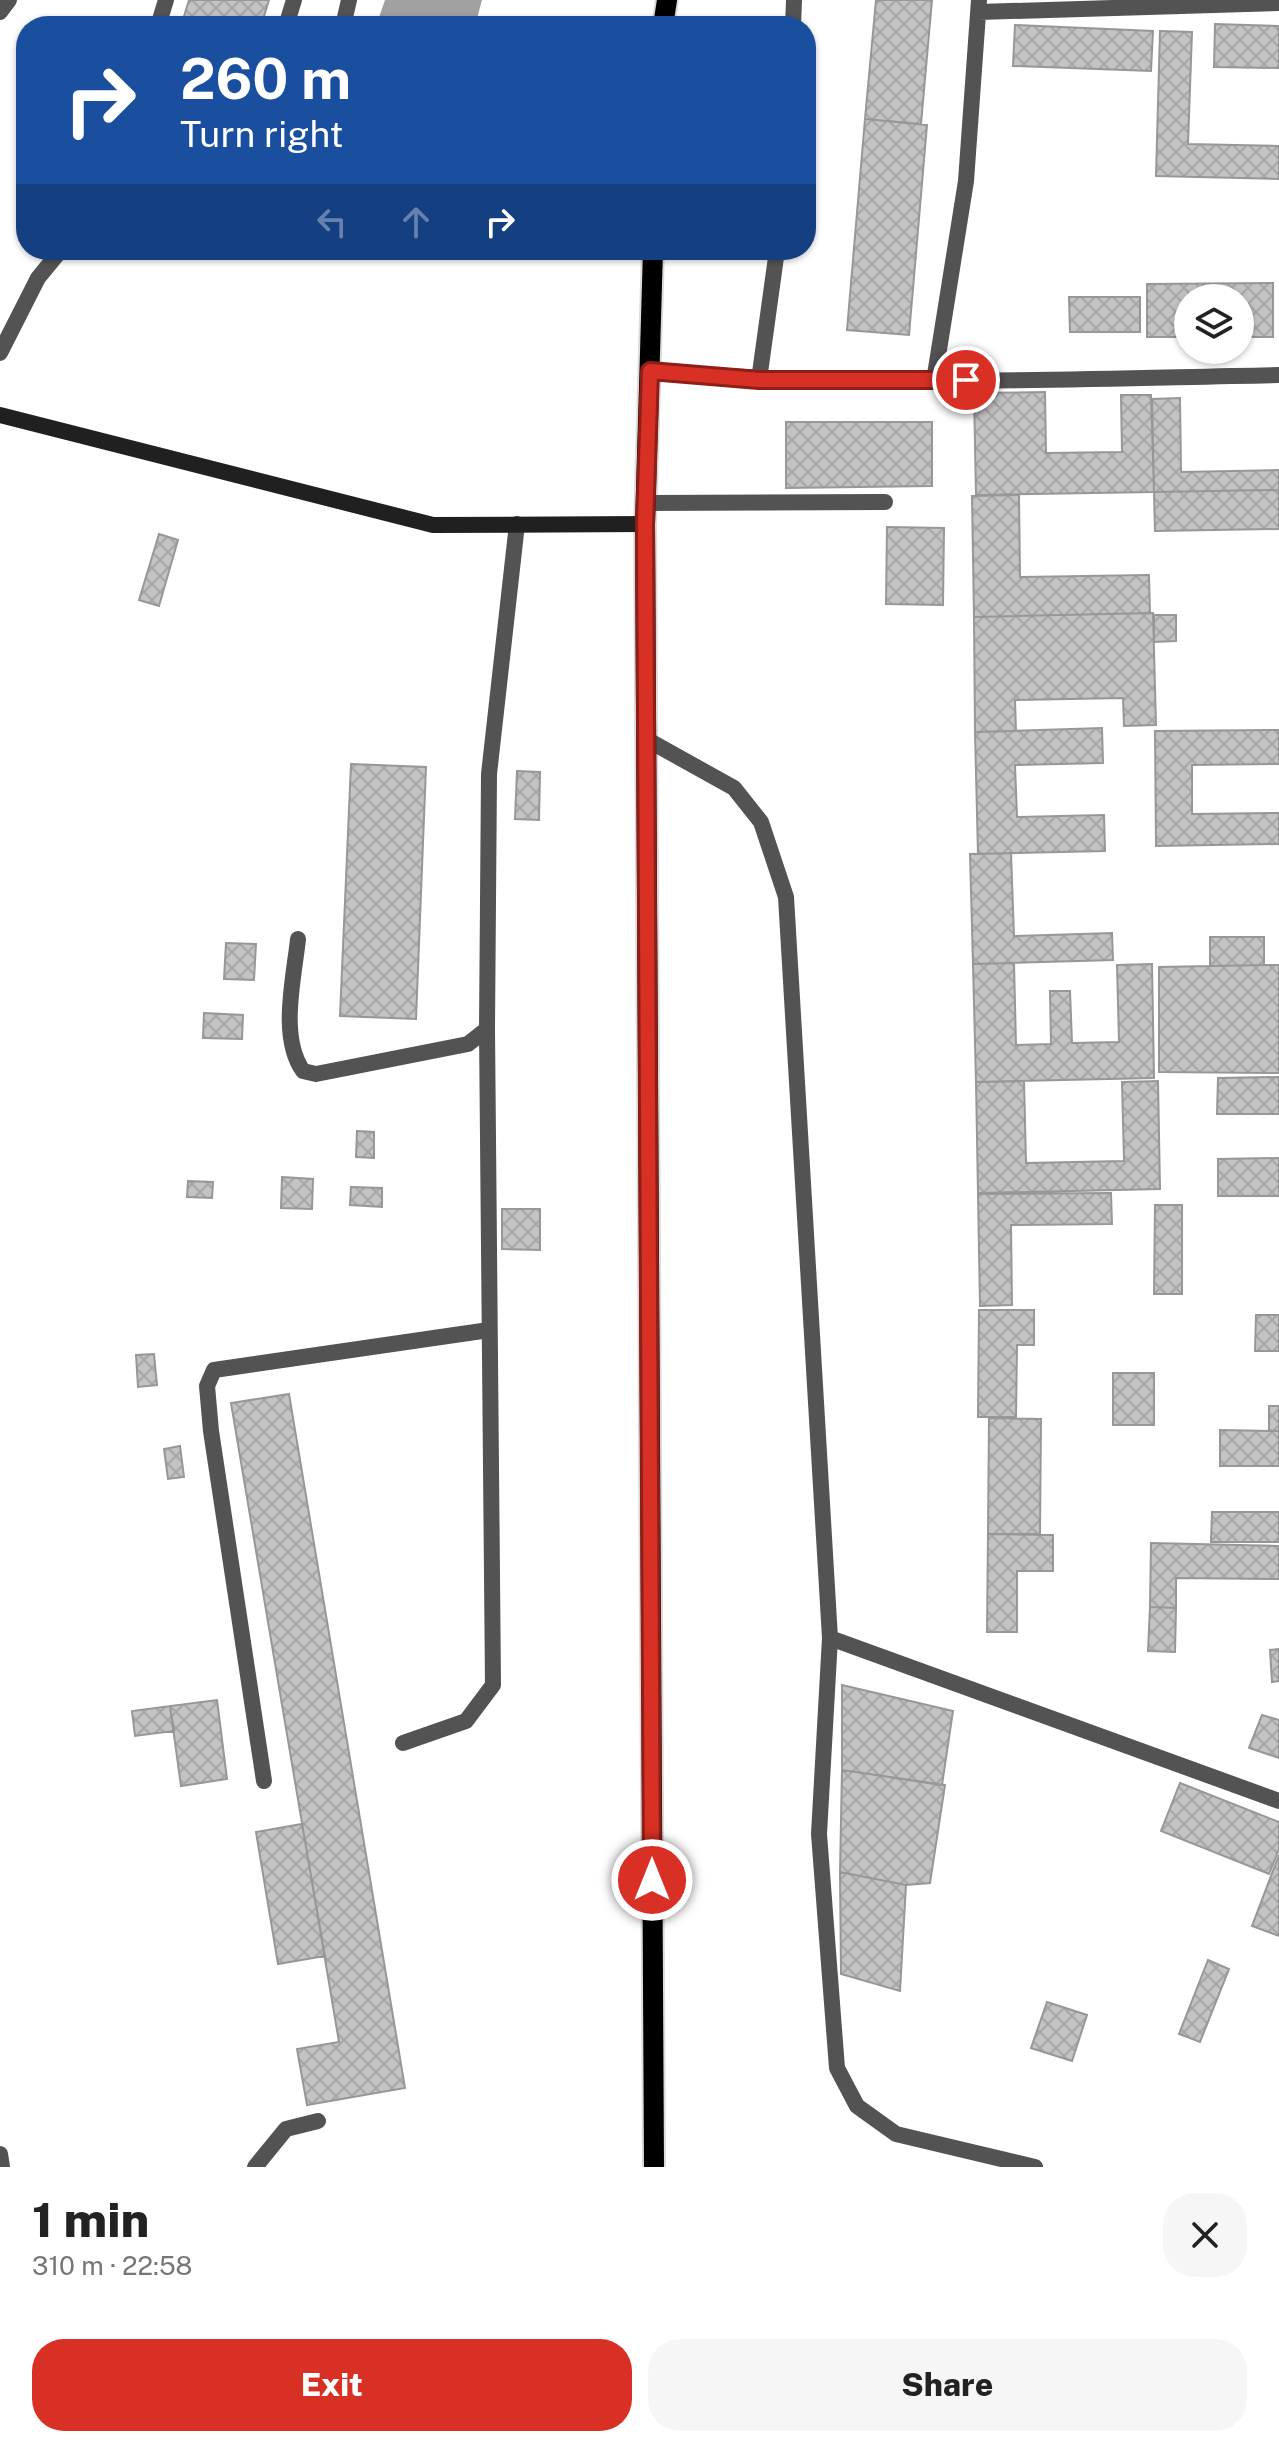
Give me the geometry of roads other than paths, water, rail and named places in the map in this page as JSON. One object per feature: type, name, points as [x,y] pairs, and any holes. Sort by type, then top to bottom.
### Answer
[{"type":"main road","points":[[653,260],[645,524],[654,2167]]},
{"type":"main road","points":[[0,415],[433,525],[645,524]]},
{"type":"street","points":[[0,12],[9,0]]},
{"type":"street","points":[[934,381],[966,181],[979,6],[1279,3]]},
{"type":"street","points":[[0,353],[38,278],[53,260]]},
{"type":"street","points":[[759,380],[776,260]]},
{"type":"street","points":[[650,371],[759,380],[934,381],[1279,375]]},
{"type":"street","points":[[645,503],[885,502]]},
{"type":"street","points":[[403,1743],[466,1721],[493,1685],[487,1029],[489,774],[517,524]]},
{"type":"street","points":[[646,739],[734,788],[761,822],[786,897],[830,1638],[819,1834],[837,2068],[857,2106],[896,2134],[1035,2167]]},
{"type":"street","points":[[298,939],[291,1015],[296,1060],[303,1071],[316,1074],[438,1051],[468,1044],[487,1029]]},
{"type":"street","points":[[264,1781],[211,1431],[207,1386],[214,1370],[489,1330]]},
{"type":"street","points":[[830,1638],[1279,1801]]},
{"type":"street","points":[[255,2167],[286,2129],[318,2121]]},
{"type":"street","points":[[0,2154],[2,2167]]}]
